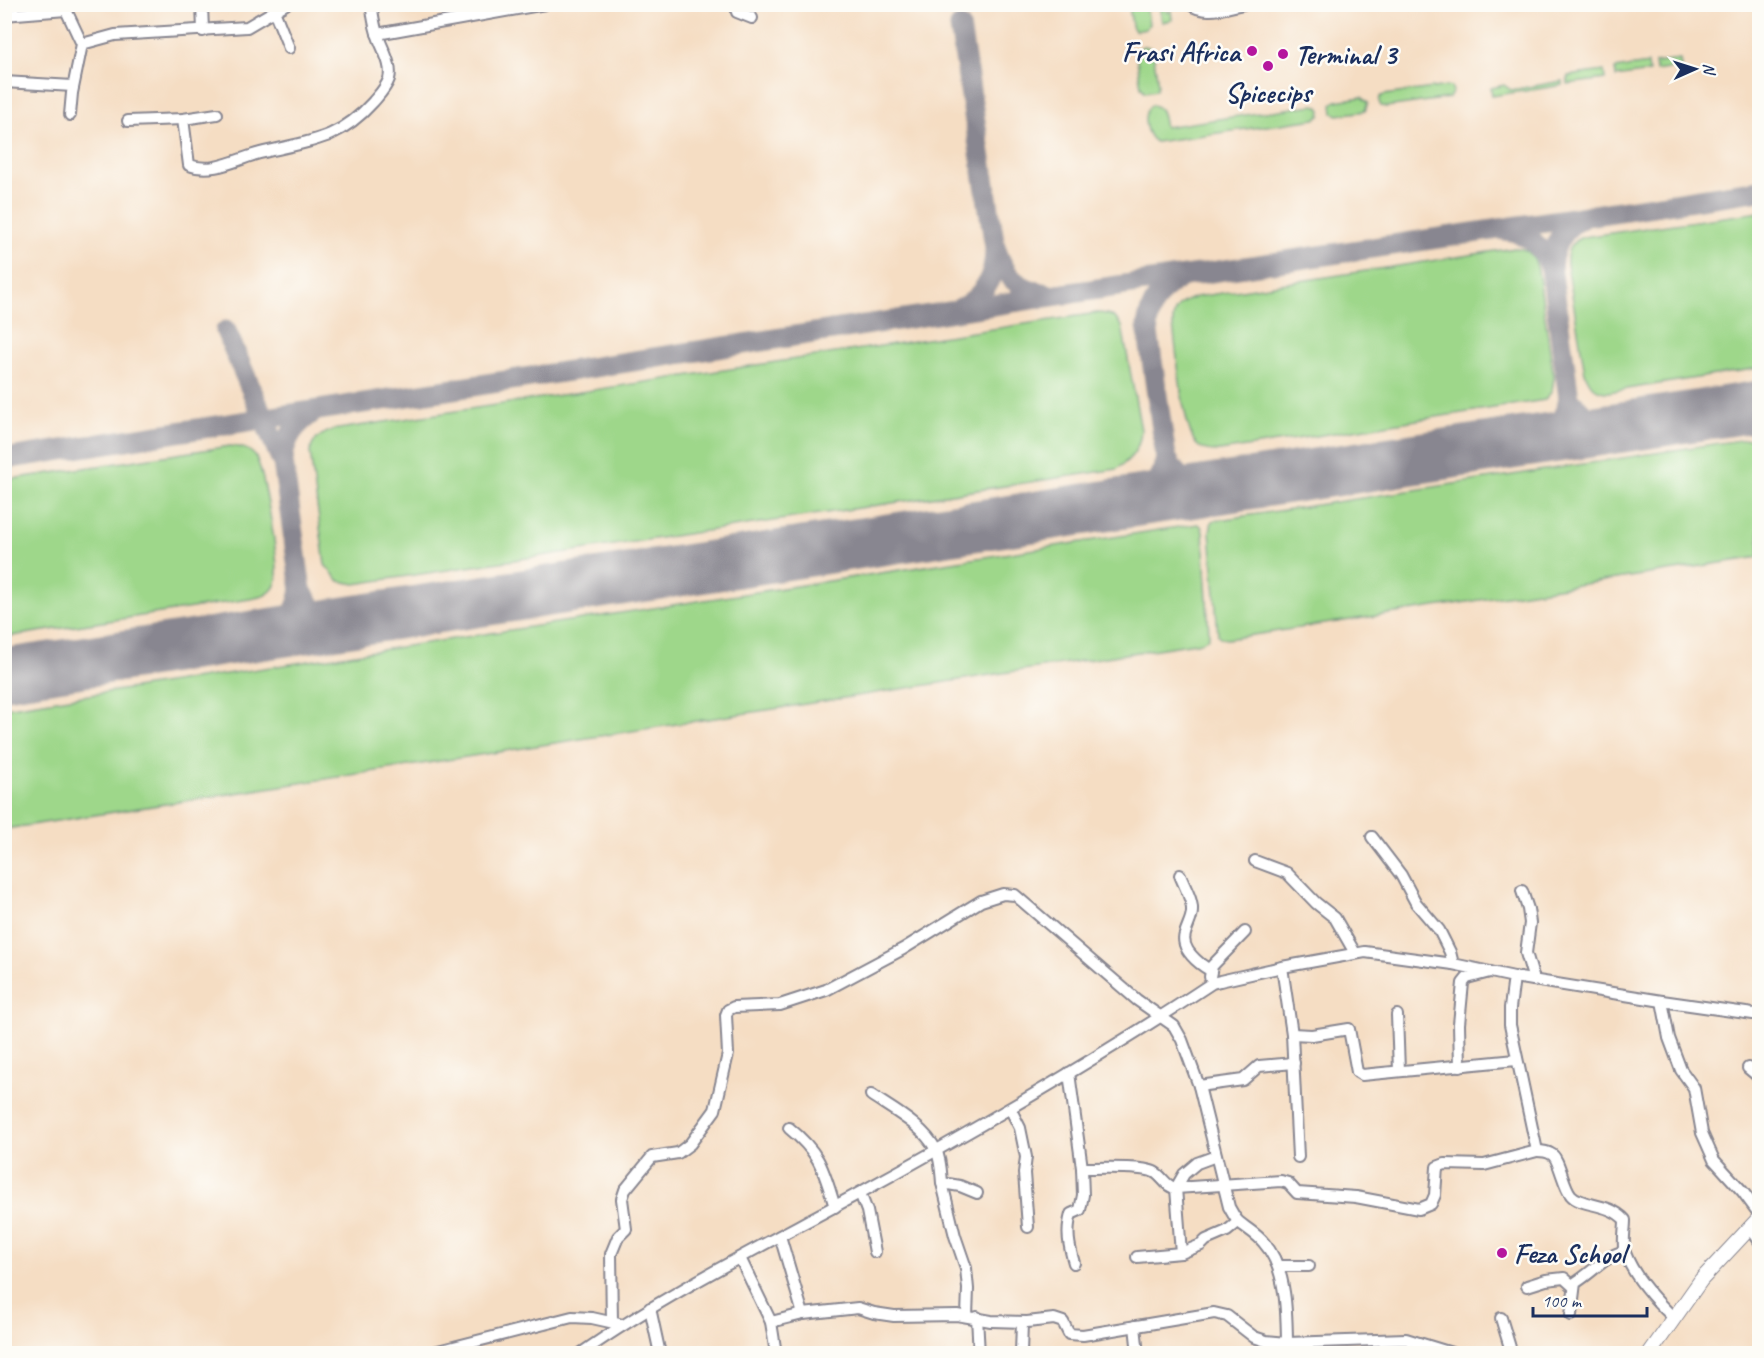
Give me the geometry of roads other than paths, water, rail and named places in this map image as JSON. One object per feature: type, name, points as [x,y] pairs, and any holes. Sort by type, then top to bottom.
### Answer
[{"type":"main road","points":[[1649,1353],[1701,1280],[1756,1220]]},
{"type":"street","points":[[202,4],[203,31]]},
{"type":"street","points":[[82,44],[115,35],[247,27],[275,13],[286,4]]},
{"type":"street","points":[[183,118],[189,165],[198,169],[212,168],[259,153],[308,144],[350,123],[368,108],[383,90],[389,78],[388,64],[377,34],[371,4]]},
{"type":"street","points":[[377,34],[489,10],[546,4]]},
{"type":"street","points":[[737,4],[739,14],[752,18]]},
{"type":"street","points":[[1190,4],[1195,8],[1206,10],[1244,4]]},
{"type":"street","points":[[4,15],[66,7],[82,44],[69,108],[70,115]]},
{"type":"street","points":[[275,13],[289,48]]},
{"type":"street","points":[[4,82],[73,86]]},
{"type":"street","points":[[128,121],[217,114]]},
{"type":"street","points":[[1372,837],[1401,875],[1416,903],[1439,930],[1453,964]]},
{"type":"street","points":[[1255,861],[1287,873],[1307,895],[1335,918],[1355,953]]},
{"type":"street","points":[[1180,875],[1193,908],[1184,943],[1195,959],[1210,970],[1212,983]]},
{"type":"street","points":[[1522,891],[1530,923],[1527,956],[1534,980]]},
{"type":"street","points":[[617,1323],[611,1254],[618,1237],[626,1229],[622,1199],[625,1190],[652,1157],[678,1153],[690,1144],[715,1110],[728,1054],[726,1015],[728,1010],[734,1007],[780,1005],[826,990],[903,949],[981,902],[1003,894],[1014,895],[1128,992],[1174,1026],[1182,1040],[1199,1086],[1229,1207],[1238,1222],[1249,1228],[1265,1244],[1279,1266],[1284,1297],[1287,1348]]},
{"type":"street","points":[[1210,970],[1245,932]]},
{"type":"street","points":[[580,1353],[617,1323],[650,1308],[1011,1110],[1212,983],[1365,952],[1453,964],[1514,977],[1760,1015]]},
{"type":"street","points":[[1282,967],[1292,1034],[1298,1157]]},
{"type":"street","points":[[1460,1066],[1459,1024],[1463,983],[1467,978],[1492,971]]},
{"type":"street","points":[[1514,977],[1510,1025],[1537,1151]]},
{"type":"street","points":[[1662,1001],[1669,1038],[1682,1070],[1694,1088],[1702,1133],[1714,1160],[1743,1192],[1756,1220],[1760,1242]]},
{"type":"street","points":[[1397,1015],[1399,1071]]},
{"type":"street","points":[[1292,1034],[1312,1035],[1349,1029],[1357,1072],[1362,1075],[1516,1060]]},
{"type":"street","points":[[1199,1086],[1243,1080],[1259,1066],[1294,1063]]},
{"type":"street","points":[[1748,1068],[1760,1078]]},
{"type":"street","points":[[1069,1074],[1082,1168],[1083,1195],[1080,1210],[1071,1214],[1068,1229],[1068,1243],[1074,1263]]},
{"type":"street","points":[[871,1095],[917,1128],[936,1150],[955,1236],[966,1268],[979,1353]]},
{"type":"street","points":[[1011,1110],[1020,1128],[1026,1157],[1024,1173],[1028,1227]]},
{"type":"street","points":[[789,1128],[807,1143],[822,1166],[835,1207]]},
{"type":"street","points":[[1082,1168],[1150,1171],[1167,1185],[1176,1188],[1281,1181],[1288,1183],[1297,1193],[1356,1197],[1419,1209],[1431,1204],[1435,1195],[1437,1167],[1445,1164],[1484,1165],[1537,1151],[1552,1154],[1557,1160],[1558,1169],[1571,1197],[1612,1210],[1625,1220],[1624,1251],[1644,1284],[1673,1317]]},
{"type":"street","points":[[1181,1253],[1176,1188],[1184,1174],[1197,1163],[1216,1156]]},
{"type":"street","points":[[942,1183],[977,1193]]},
{"type":"street","points":[[860,1193],[867,1211],[875,1252]]},
{"type":"street","points":[[1137,1257],[1181,1253],[1227,1231],[1238,1222]]},
{"type":"street","points":[[780,1236],[803,1314]]},
{"type":"street","points":[[1571,1315],[1575,1282],[1591,1273],[1608,1257],[1624,1251]]},
{"type":"street","points":[[740,1258],[771,1322],[776,1353]]},
{"type":"street","points":[[1279,1266],[1309,1266]]},
{"type":"street","points":[[1527,1286],[1546,1280],[1564,1278],[1574,1287]]},
{"type":"street","points":[[650,1308],[660,1353]]},
{"type":"street","points":[[771,1322],[803,1314],[858,1308],[894,1316],[972,1316],[991,1321],[1022,1322],[1059,1320],[1063,1322],[1066,1331],[1072,1335],[1083,1335],[1214,1313],[1227,1316],[1254,1337],[1287,1348],[1406,1339],[1455,1353]]},
{"type":"street","points":[[426,1353],[572,1317],[617,1323]]},
{"type":"street","points":[[1501,1318],[1512,1353]]},
{"type":"street","points":[[1021,1353],[1022,1322]]},
{"type":"street","points":[[1135,1326],[1138,1353]]},
{"type":"place","name":"Frasi Africa","points":[[1252,51]]},
{"type":"place","name":"Terminal 3","points":[[1283,54]]},
{"type":"place","name":"Spicecips","points":[[1268,66]]},
{"type":"place","name":"Feza School","points":[[1502,1253]]}]
